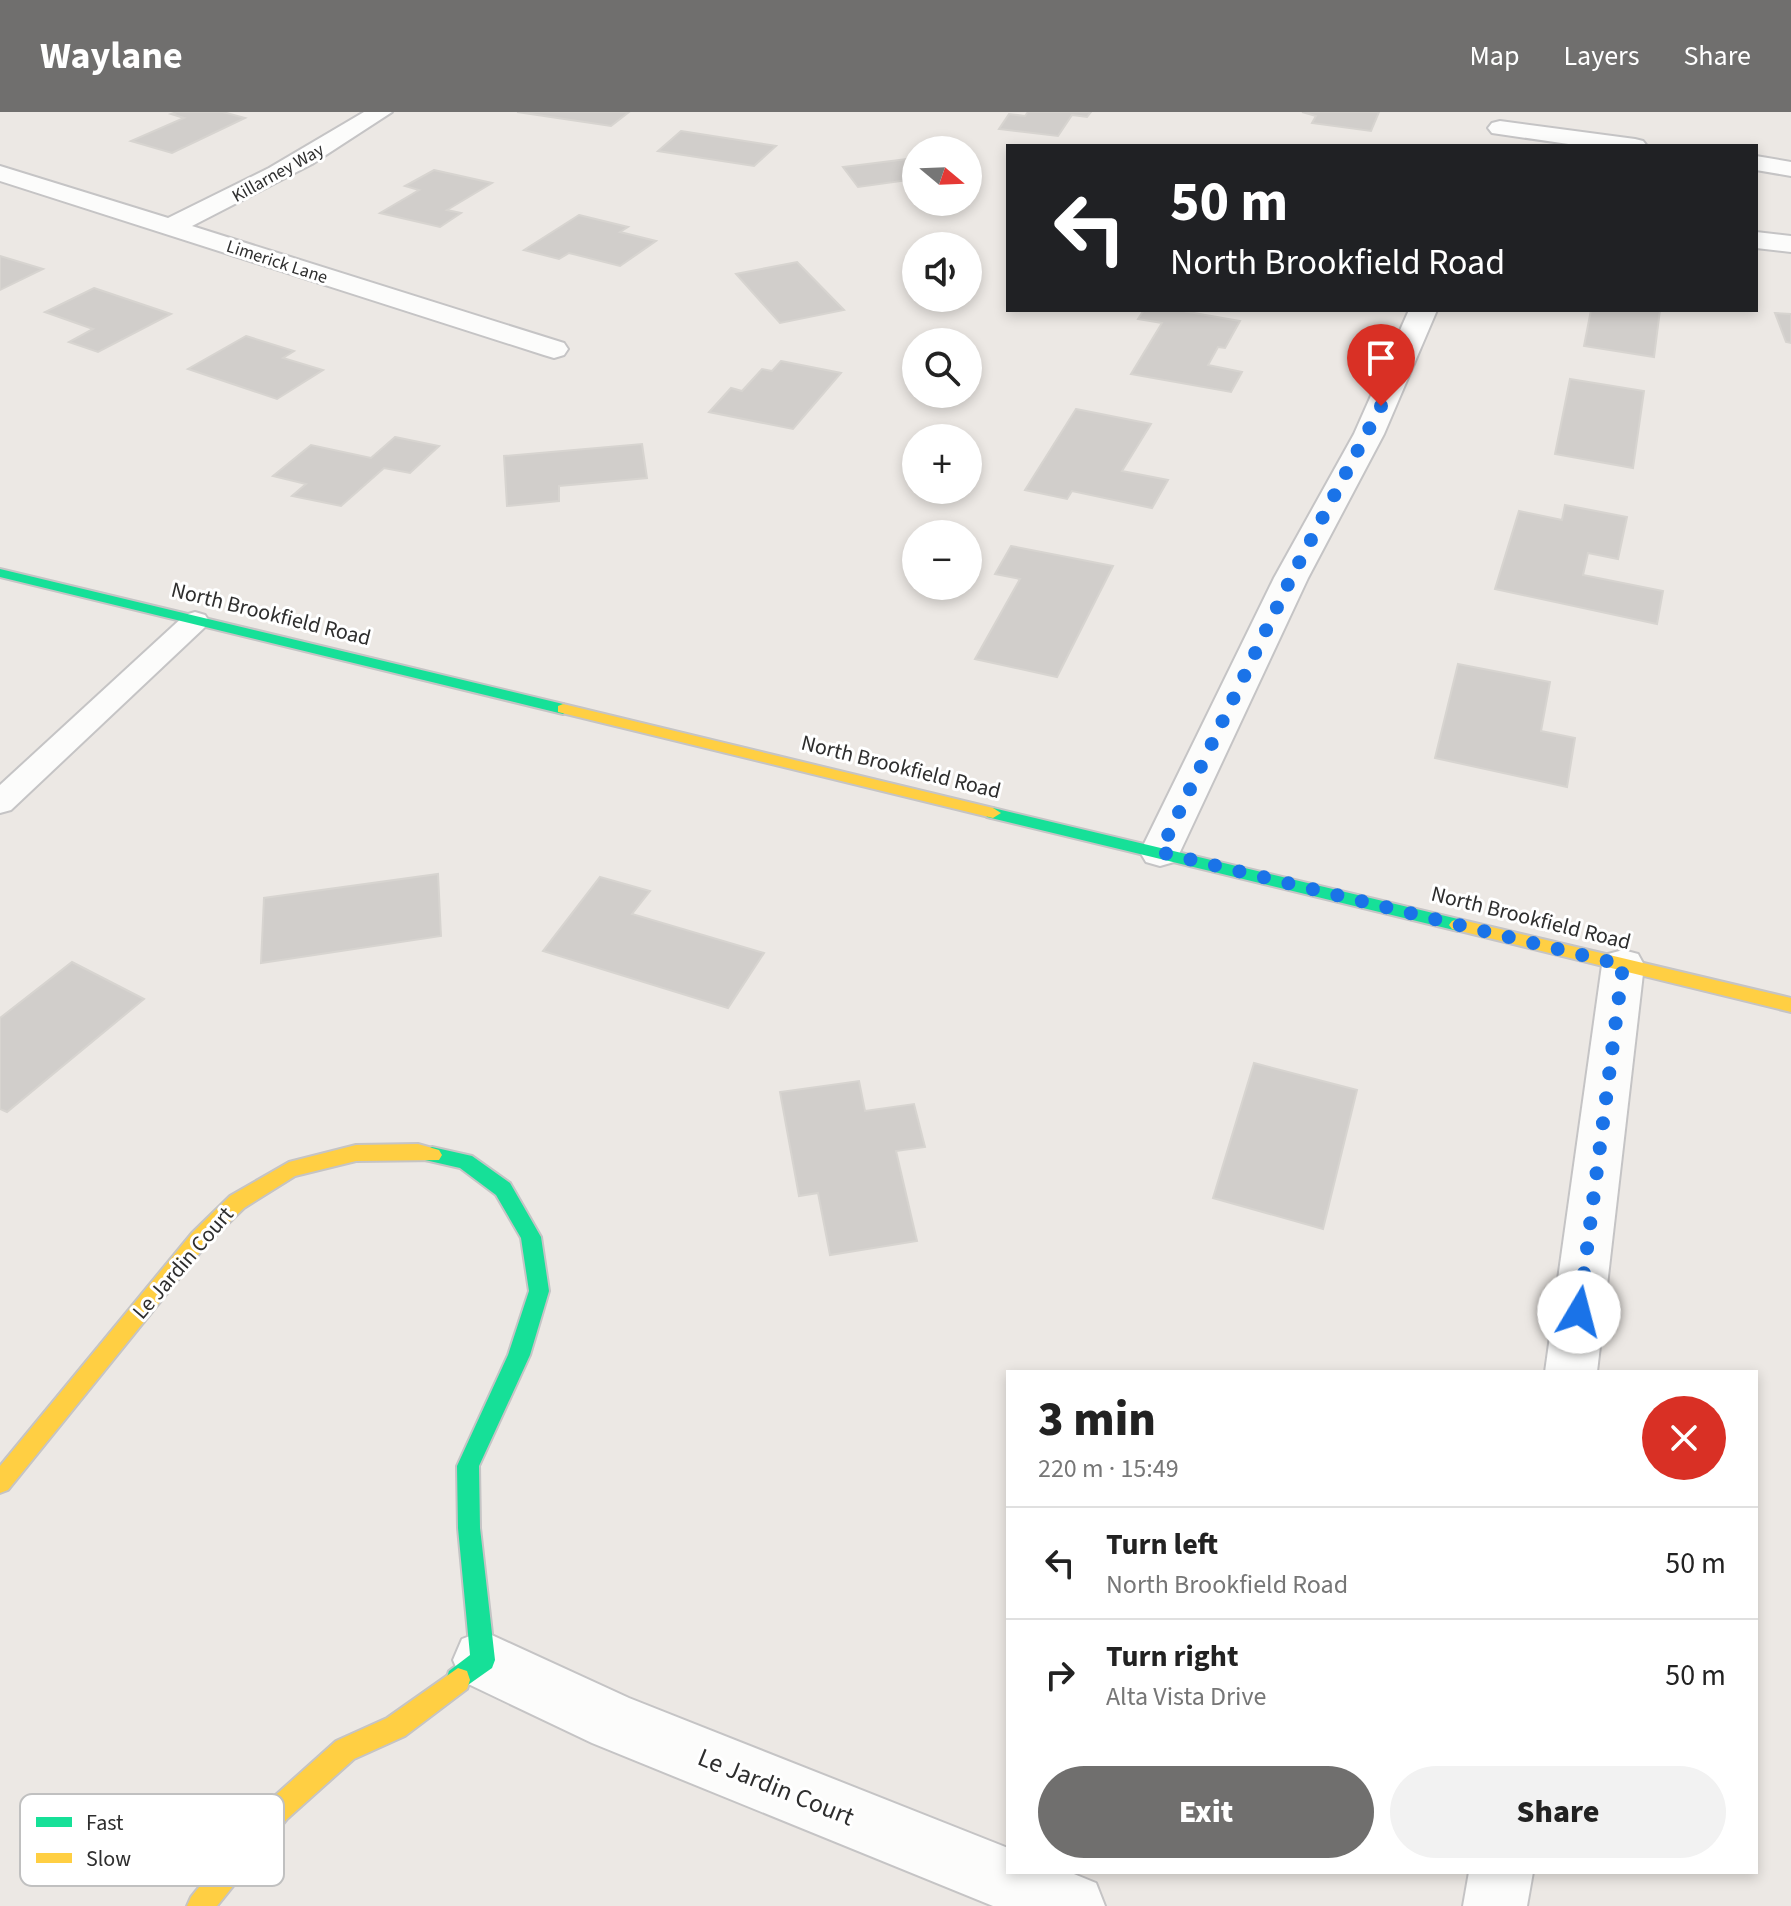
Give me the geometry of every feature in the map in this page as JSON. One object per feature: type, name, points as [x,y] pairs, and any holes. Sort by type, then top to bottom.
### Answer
[{"type":"street","name":"Killarney Way","points":[[171,226],[241,195],[318,153],[380,112]]},
{"type":"street","points":[[1500,129],[1619,144]]},
{"type":"street","points":[[1758,163],[1791,169]]},
{"type":"street","name":"Limerick Lane","points":[[0,173],[554,349]]},
{"type":"street","points":[[1758,240],[1791,244]]},
{"type":"street","points":[[1160,852],[1291,578],[1369,434],[1422,312]]},
{"type":"street","name":"North Brookfield Road","points":[[0,573],[1791,1005]]},
{"type":"street","points":[[1571,1370],[1623,965]]},
{"type":"street","name":"Le Jardin Court","points":[[0,1483],[199,1239],[237,1202],[289,1170],[356,1153],[418,1152],[465,1161],[503,1189],[531,1237],[539,1291],[519,1355],[468,1466],[469,1528],[483,1660],[613,1722],[1073,1906]]},
{"type":"street","points":[[284,1805],[345,1750],[396,1727],[483,1660]]},
{"type":"street","points":[[1495,1906],[1501,1874]]},
{"type":"street","points":[[200,1906],[216,1886]]},
{"type":"lane","points":[[0,803],[195,621]]},
{"type":"building","points":[[223,112],[245,118],[172,153],[131,141],[184,118],[171,114]]},
{"type":"building","points":[[517,112],[629,112],[611,126]]},
{"type":"building","points":[[1028,112],[1091,112],[1087,117],[1072,115],[1058,136],[999,129],[1009,114],[1025,116]]},
{"type":"building","points":[[1302,112],[1379,112],[1371,131],[1312,123],[1316,116]]},
{"type":"building","points":[[681,131],[776,146],[754,166],[658,151]]},
{"type":"building","points":[[902,160],[902,181],[858,187],[843,167]]},
{"type":"building","points":[[434,170],[492,183],[447,210],[461,213],[440,227],[380,213],[419,190],[405,186]]},
{"type":"building","points":[[579,215],[628,227],[620,232],[656,241],[620,266],[569,253],[559,259],[524,250]]},
{"type":"building","points":[[0,256],[43,269],[0,290]]},
{"type":"building","points":[[797,262],[844,310],[780,323],[736,274]]},
{"type":"building","points":[[94,288],[171,314],[98,352],[69,342],[93,329],[45,312]]},
{"type":"building","points":[[1143,312],[1188,312],[1240,321],[1225,348],[1218,347],[1208,365],[1242,372],[1231,392],[1131,374],[1162,323],[1138,319]]},
{"type":"building","points":[[1591,312],[1660,312],[1654,357],[1584,346]]},
{"type":"building","points":[[1775,313],[1791,314],[1791,343],[1786,342]]},
{"type":"building","points":[[246,336],[294,351],[283,358],[323,370],[277,399],[188,369]]},
{"type":"building","points":[[781,361],[841,373],[793,429],[709,412],[731,388],[742,391],[762,369],[772,371]]},
{"type":"building","points":[[1570,379],[1644,391],[1633,468],[1555,454]]},
{"type":"building","points":[[1076,409],[1151,424],[1122,471],[1168,480],[1152,508],[1072,491],[1067,499],[1025,490]]},
{"type":"building","points":[[395,437],[439,446],[410,473],[384,468],[341,506],[292,496],[306,484],[273,476],[311,445],[371,458]]},
{"type":"building","points":[[642,444],[647,478],[559,486],[559,501],[507,506],[504,456]]},
{"type":"building","points":[[1565,505],[1627,517],[1618,559],[1588,553],[1583,575],[1663,591],[1657,624],[1495,589],[1519,511],[1562,520]]},
{"type":"building","points":[[1011,546],[1113,566],[1057,677],[975,659],[1020,579],[995,574]]},
{"type":"building","points":[[1458,664],[1550,682],[1541,731],[1575,738],[1567,787],[1435,758]]},
{"type":"building","points":[[438,874],[441,936],[261,963],[264,898]]},
{"type":"building","points":[[600,877],[650,891],[632,914],[764,953],[728,1008],[543,951]]},
{"type":"building","points":[[72,962],[144,999],[7,1112],[0,1109],[0,1018]]},
{"type":"building","points":[[1254,1063],[1357,1090],[1323,1229],[1213,1198]]},
{"type":"building","points":[[859,1081],[865,1111],[914,1104],[925,1147],[896,1151],[917,1241],[830,1255],[818,1193],[799,1196],[780,1092]]},
{"type":"traffic: fast","points":[[0,573],[563,709]]},
{"type":"traffic: fast","points":[[993,813],[1458,925]]},
{"type":"traffic: fast","points":[[432,1155],[465,1161],[503,1189],[531,1237],[539,1291],[519,1355],[468,1466],[469,1528],[483,1660],[458,1680]]},
{"type":"traffic: slow","points":[[563,709],[993,813]]},
{"type":"traffic: slow","points":[[1458,925],[1791,1005]]},
{"type":"traffic: slow","points":[[0,1483],[199,1239],[237,1202],[289,1170],[356,1153],[418,1152],[432,1155]]},
{"type":"traffic: slow","points":[[284,1805],[345,1750],[396,1727],[458,1680]]},
{"type":"traffic: slow","points":[[200,1906],[216,1886]]},
{"type":"route","points":[[1381,406],[1291,578],[1160,852],[1623,965],[1579,1312]]}]
